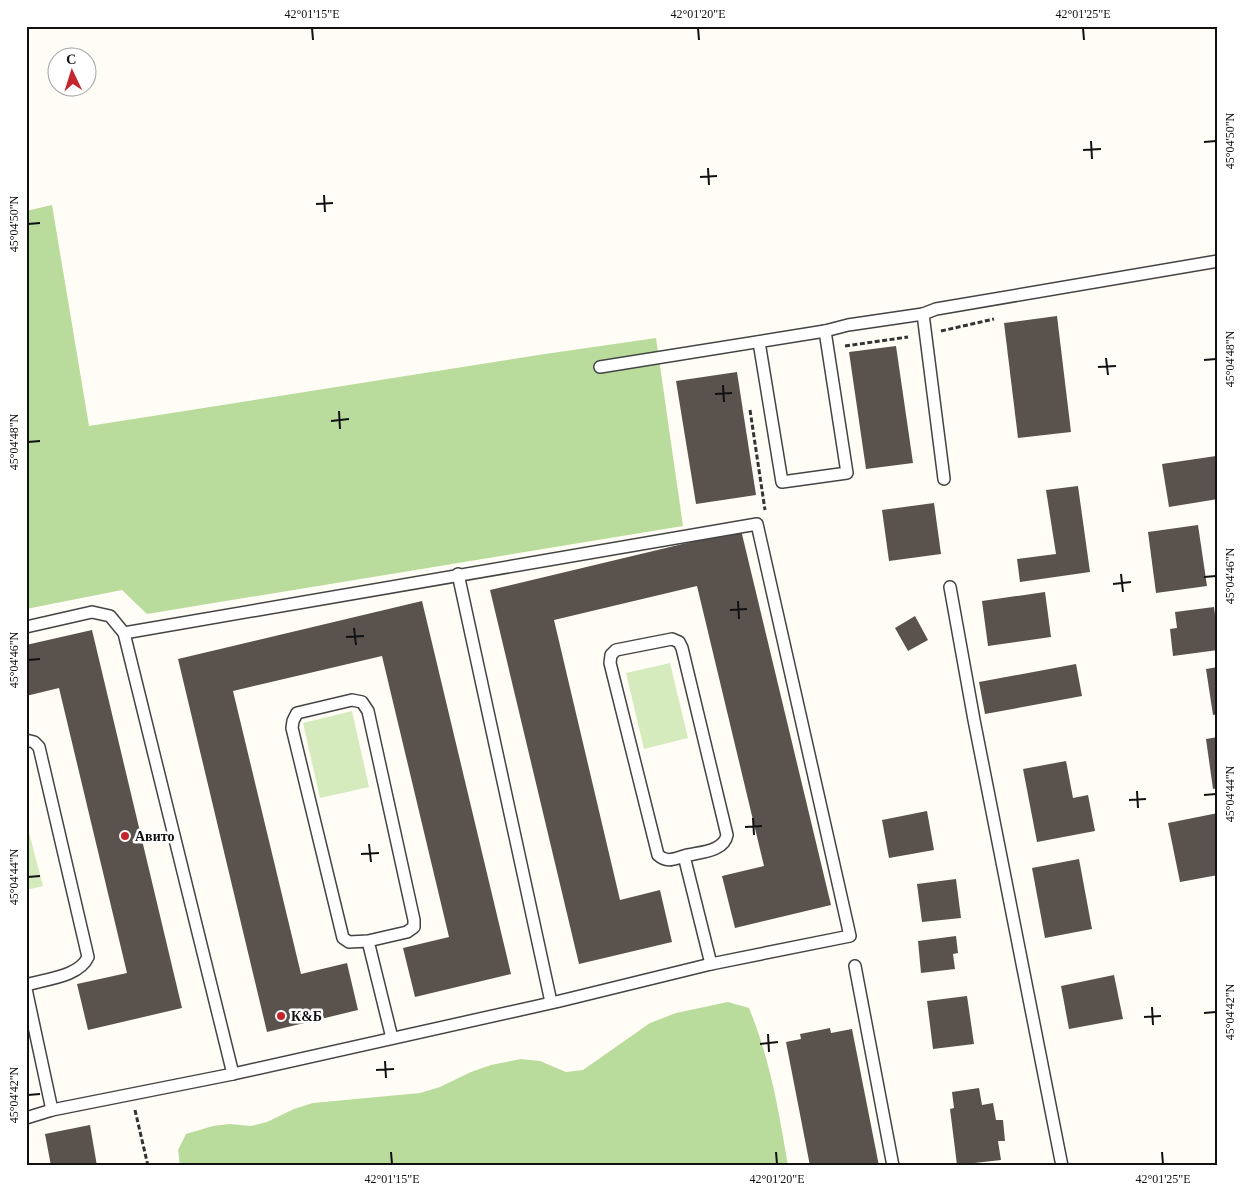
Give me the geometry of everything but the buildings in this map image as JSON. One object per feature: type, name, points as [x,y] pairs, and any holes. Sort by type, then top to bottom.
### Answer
[{"type":"lane","points":[[600,367],[825,331],[848,325],[923,314],[936,309],[1218,261]]},
{"type":"lane","points":[[923,314],[944,478]]},
{"type":"lane","points":[[758,342],[782,482],[847,473],[825,331]]},
{"type":"lane","points":[[26,1118],[52,1110],[233,1074],[711,964],[850,936],[757,524],[124,633]]},
{"type":"lane","points":[[458,574],[551,1002]]},
{"type":"lane","points":[[950,587],[974,720],[1062,1166]]},
{"type":"lane","points":[[26,627],[92,612],[110,616],[124,633],[233,1074]]},
{"type":"lane","points":[[672,639],[679,642],[682,648],[727,835],[726,841],[720,848],[684,856],[668,860],[658,855],[610,663],[611,655],[616,650],[672,639]]},
{"type":"lane","points":[[352,700],[362,702],[368,711],[414,920],[414,927],[407,932],[368,941],[349,942],[343,938],[292,728],[297,713],[352,700]]},
{"type":"lane","points":[[26,740],[34,742],[39,747],[88,957],[85,963],[70,972],[26,985]]},
{"type":"lane","points":[[684,856],[711,964]]},
{"type":"lane","points":[[368,941],[392,1038]]},
{"type":"lane","points":[[856,966],[893,1166]]},
{"type":"lane","points":[[26,989],[52,1110]]},
{"type":"path","points":[[750,407],[767,522],[757,524]]},
{"type":"path","points":[[131,1094],[148,1166]]},
{"type":"green space","points":[[52,205],[89,426],[656,338],[683,526],[147,614],[122,590],[26,609],[26,211]]},
{"type":"green space","points":[[670,663],[688,738],[644,749],[626,673]]},
{"type":"green space","points":[[352,711],[369,787],[320,798],[303,723]]},
{"type":"green space","points":[[26,821],[43,886],[26,890]]},
{"type":"green space","points":[[728,1002],[749,1008],[756,1027],[773,1086],[788,1166],[180,1166],[178,1150],[186,1134],[213,1126],[229,1124],[251,1126],[267,1122],[294,1109],[313,1103],[420,1093],[440,1087],[491,1065],[521,1059],[540,1061],[566,1072],[583,1070],[650,1023],[676,1013]]},
{"type":"place","name":"Авито","points":[[125,836]]},
{"type":"place","name":"К&Б","points":[[281,1016]]}]
